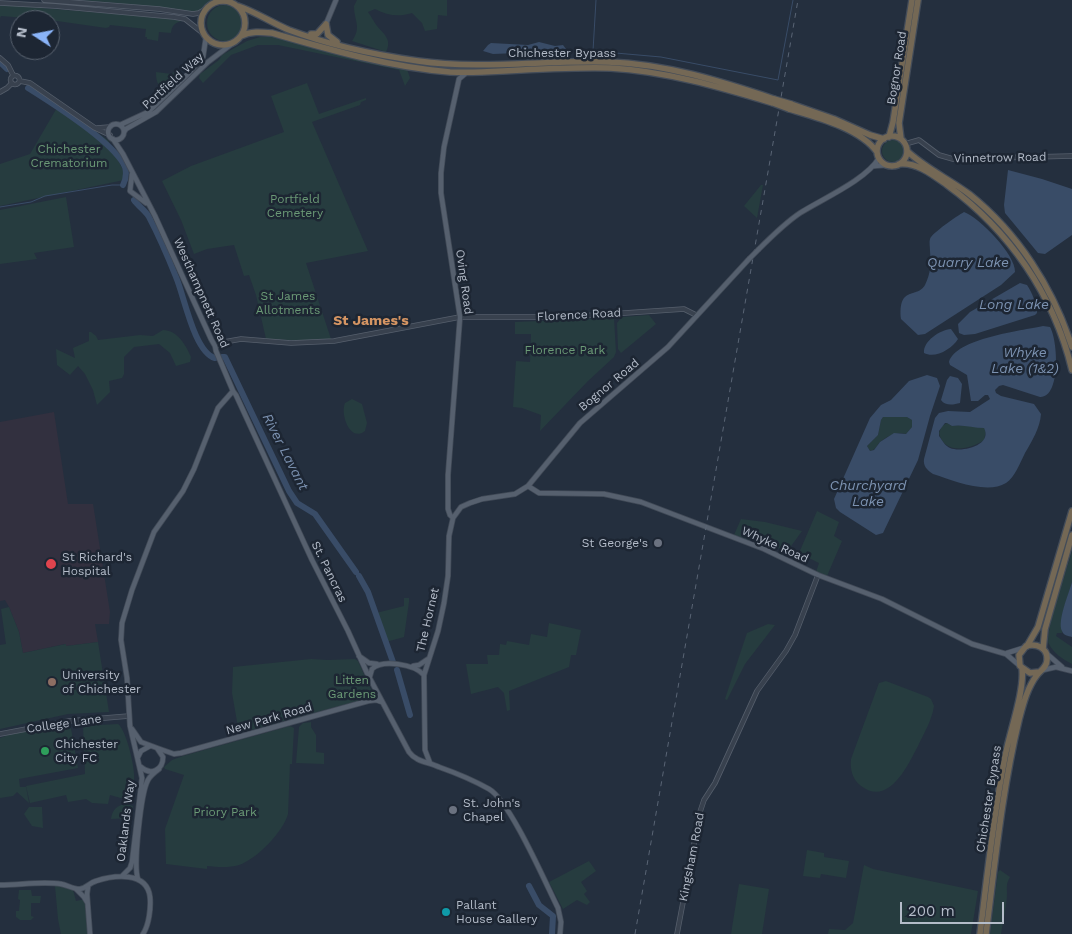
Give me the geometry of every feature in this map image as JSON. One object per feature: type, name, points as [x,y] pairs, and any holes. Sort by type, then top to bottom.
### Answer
[{"type":"highway","name":"Bognor Road","points":[[886,138],[893,122],[912,0]]},
{"type":"highway","name":"Bognor Road","points":[[903,142],[899,123],[918,0]]},
{"type":"highway","points":[[220,1],[233,2],[244,15],[245,22],[241,36],[233,42],[219,44],[205,36],[201,24],[203,13],[210,4],[220,1]]},
{"type":"highway","name":"Chichester Bypass","points":[[233,2],[277,25],[305,35],[419,61],[452,64],[585,61],[647,65],[704,77],[834,119],[870,135],[886,138]]},
{"type":"highway","points":[[305,35],[317,34],[326,24]]},
{"type":"highway","points":[[326,24],[328,35],[343,45]]},
{"type":"highway","name":"Chichester Bypass","points":[[241,36],[248,33],[272,33],[427,70],[452,72],[585,68],[631,70],[662,74],[774,101]]},
{"type":"highway","name":"Chichester Bypass","points":[[790,106],[852,132],[868,141],[878,155]]},
{"type":"highway","points":[[1072,347],[1062,318],[1044,283],[1013,238],[970,195],[907,151],[903,142],[895,137],[886,138],[879,145],[878,155],[887,165],[905,164],[920,168],[942,182],[975,208],[1009,242],[1032,274],[1048,302],[1061,332],[1072,370]]},
{"type":"highway","points":[[899,164],[905,158],[907,151]]},
{"type":"highway","points":[[1072,511],[1038,627],[1019,654],[1021,667],[1030,673],[1040,671],[1047,662],[1045,629],[1072,535]]},
{"type":"highway","points":[[1025,647],[1035,644],[1045,651]]},
{"type":"highway","name":"Chichester Bypass","points":[[980,934],[1000,784],[1008,739],[1023,680],[1021,667]]},
{"type":"highway","name":"Chichester Bypass","points":[[986,934],[1003,806],[1012,756],[1026,697],[1031,684],[1040,671]]},
{"type":"main road","points":[[326,24],[336,0]]},
{"type":"main road","name":"Portfield Way","points":[[120,125],[148,112],[188,74],[203,57],[205,36]]},
{"type":"main road","name":"Portfield Way","points":[[124,132],[156,112],[208,62],[233,42]]},
{"type":"main road","points":[[452,72],[458,76],[459,80]]},
{"type":"main road","name":"Oving Road","points":[[453,518],[448,511],[448,475],[460,317],[442,193],[441,173],[445,141],[459,80],[466,72]]},
{"type":"main road","points":[[111,137],[110,127],[114,124],[120,125],[123,128],[124,132],[121,138]]},
{"type":"main road","name":"Westhampnett Road","points":[[111,137],[121,138],[123,154]]},
{"type":"main road","name":"Westhampnett Road","points":[[111,137],[123,154],[148,204],[215,346],[218,358],[233,391]]},
{"type":"main road","points":[[878,155],[874,166],[887,165]]},
{"type":"main road","name":"Bognor Road","points":[[453,518],[461,507],[470,503],[482,499],[515,494],[528,486],[580,423],[668,347],[759,249],[794,218],[874,166]]},
{"type":"main road","name":"Westhampnett Road","points":[[131,170],[131,185]]},
{"type":"main road","points":[[135,184],[139,187],[138,191],[135,193],[130,191],[131,185],[135,184]]},
{"type":"main road","name":"Westhampnett Road","points":[[135,193],[148,204]]},
{"type":"main road","points":[[130,726],[142,742],[174,754],[153,772],[148,772],[140,766],[130,726],[127,678],[121,640],[122,623],[154,532],[184,491],[218,408],[233,391]]},
{"type":"main road","name":"St. Pancras","points":[[233,391],[374,688],[414,758]]},
{"type":"main road","name":"Whyke Road","points":[[528,486],[539,493],[604,494],[637,501],[770,551],[818,575],[882,599],[972,644],[1006,654],[1021,667]]},
{"type":"main road","name":"The Hornet","points":[[425,750],[424,675],[438,631],[444,603],[448,576],[449,536],[453,518]]},
{"type":"main road","points":[[1006,654],[1025,647]]},
{"type":"main road","points":[[1045,651],[1062,667],[1072,671]]},
{"type":"main road","points":[[358,655],[369,663],[412,666],[424,663],[430,658]]},
{"type":"main road","points":[[370,678],[372,669],[378,664]]},
{"type":"main road","points":[[412,666],[424,675]]},
{"type":"main road","points":[[1040,671],[1062,667]]},
{"type":"main road","points":[[368,701],[373,696],[374,688]]},
{"type":"main road","name":"New Park Road","points":[[174,754],[239,738],[368,701],[376,700],[383,703]]},
{"type":"main road","points":[[138,758],[144,748],[155,747]]},
{"type":"main road","points":[[155,747],[163,756],[160,767]]},
{"type":"main road","points":[[414,758],[420,756],[425,750],[430,763]]},
{"type":"main road","points":[[414,758],[430,763],[490,790],[500,799],[513,820],[558,908],[561,922],[560,934]]},
{"type":"main road","name":"Oaklands Way","points":[[122,876],[130,868],[132,862],[142,782],[140,766]]},
{"type":"main road","name":"Oaklands Way","points":[[139,880],[136,868],[141,807],[147,782],[160,767]]},
{"type":"main road","points":[[76,889],[88,887],[95,881],[122,876],[139,880],[147,887],[150,898],[148,934]]},
{"type":"main road","points":[[0,885],[62,884],[76,889],[86,898],[88,906]]},
{"type":"main road","points":[[88,887],[90,934]]},
{"type":"main road","points":[[142,934],[147,926]]},
{"type":"street","points":[[44,0],[159,9],[193,14],[199,13],[210,4]]},
{"type":"street","points":[[0,3],[174,17],[184,19],[205,36]]},
{"type":"street","name":"Westhampnett Road","points":[[0,58],[8,65],[13,76],[18,76],[20,81],[30,83],[111,137]]},
{"type":"street","points":[[12,83],[11,78],[13,76]]},
{"type":"street","points":[[0,92],[12,83],[16,84],[20,81]]},
{"type":"street","points":[[95,128],[110,127]]},
{"type":"street","name":"Vinnetrow Road","points":[[903,142],[919,140],[939,156],[953,159],[1072,156]]},
{"type":"street","name":"Florence Road","points":[[215,346],[224,342],[241,339],[291,343],[334,341],[460,317],[566,316],[684,308],[696,315]]},
{"type":"street","name":"Kingsham Road","points":[[677,934],[700,812],[704,800],[715,783],[757,691],[786,651],[795,635],[818,575]]},
{"type":"street","name":"College Lane","points":[[0,734],[70,721],[129,716]]},
{"type":"shaded area","name":"St Richard's Hospital","points":[[54,412],[68,504],[93,504],[110,612],[109,624],[95,624],[98,642],[66,646],[65,644],[23,653],[19,632],[9,607],[5,600],[0,601],[0,422]]},
{"type":"green space","points":[[79,0],[211,0],[210,5],[199,13],[177,13],[176,8],[172,12],[117,3]]},
{"type":"green space","points":[[357,0],[447,0],[447,16],[438,15],[437,29],[425,31],[422,23],[412,13],[393,15],[375,9],[368,12],[387,38],[388,48],[386,52],[352,41],[357,32],[354,6]]},
{"type":"green space","points":[[4,5],[165,18],[182,21],[174,25],[171,33],[159,32],[158,41],[145,37],[146,29],[110,25],[106,28],[60,21],[60,10],[10,10],[10,17],[1,16],[0,18],[0,6]]},
{"type":"green space","points":[[225,5],[232,6],[238,10],[242,16],[242,30],[238,36],[232,40],[225,41],[218,40],[212,36],[208,30],[207,23],[208,16],[212,10],[218,6]]},
{"type":"green space","points":[[260,37],[275,37],[407,69],[410,78],[405,86],[399,70],[278,45],[258,45],[231,55],[203,83],[199,78],[200,74],[219,60],[222,55],[247,41]]},
{"type":"green space","points":[[156,72],[172,74],[174,72],[179,78],[168,90],[158,84]]},
{"type":"green space","points":[[307,83],[319,114],[366,98],[360,105],[312,122],[368,251],[306,263],[331,339],[310,341],[266,339],[256,295],[249,275],[244,276],[234,245],[207,249],[194,254],[181,220],[162,181],[191,166],[284,132],[271,96]]},
{"type":"green space","name":"Chichester Crematorium","points":[[58,106],[108,140],[124,172],[124,180],[0,206],[0,164],[30,154]]},
{"type":"green space","points":[[889,140],[897,140],[904,147],[904,155],[897,162],[889,162],[882,155],[882,147]]},
{"type":"green space","points":[[763,185],[757,218],[744,206]]},
{"type":"green space","points":[[66,197],[74,247],[34,253],[37,259],[0,264],[0,210]]},
{"type":"green space","points":[[649,315],[656,324],[621,353],[618,349],[617,323],[622,317]]},
{"type":"green space","name":"Florence Park","points":[[614,318],[616,352],[614,357],[540,431],[541,415],[522,408],[513,407],[516,361],[530,362],[531,334],[515,334],[515,322]]},
{"type":"green space","points":[[163,330],[177,335],[191,357],[190,362],[176,366],[170,353],[159,344],[134,347],[124,357],[124,374],[122,378],[109,381],[110,392],[97,405],[93,390],[85,374],[78,366],[70,375],[57,365],[56,349],[75,358],[73,348],[89,341],[89,332],[96,336],[98,340],[140,335],[153,336]]},
{"type":"green space","points":[[352,399],[362,404],[367,423],[365,431],[360,434],[351,430],[345,420],[345,403]]},
{"type":"green space","points":[[883,417],[907,417],[912,420],[912,427],[906,434],[899,433],[888,437],[870,451],[867,446],[878,435]]},
{"type":"green space","points":[[947,423],[952,426],[964,425],[984,428],[986,431],[984,440],[965,448],[952,448],[946,445],[939,433],[942,426]]},
{"type":"green space","points":[[817,511],[839,522],[834,536],[842,541],[827,576],[816,572],[819,563],[799,553]]},
{"type":"green space","points":[[741,519],[765,522],[802,531],[789,549],[774,548],[734,535]]},
{"type":"green space","points":[[1072,551],[1072,582],[1062,615],[1062,633],[1057,633],[1056,636],[1072,647],[1072,664],[1053,650],[1048,638],[1053,614]]},
{"type":"green space","points":[[404,598],[409,598],[409,602],[404,637],[386,642],[376,613],[404,606]]},
{"type":"green space","name":"University of Chichester","points":[[9,607],[19,632],[23,653],[66,644],[66,646],[98,642],[109,712],[68,714],[0,729],[0,645],[6,644],[1,609]]},
{"type":"green space","points":[[549,623],[581,630],[576,655],[571,655],[569,667],[509,691],[510,710],[507,711],[504,693],[498,687],[471,694],[466,664],[488,664],[487,655],[499,655],[500,644],[506,645],[507,641],[529,645],[531,634],[547,637]]},
{"type":"green space","points":[[768,624],[775,625],[745,664],[727,700],[725,699],[747,633]]},
{"type":"green space","name":"Litten Gardens","points":[[311,659],[355,659],[358,661],[372,692],[369,698],[239,733],[232,693],[233,667]]},
{"type":"green space","points":[[886,681],[928,697],[934,706],[928,726],[903,773],[889,788],[871,791],[861,786],[854,777],[851,770],[851,759],[879,683]]},
{"type":"green space","points":[[311,722],[311,727],[316,735],[316,752],[324,753],[324,764],[296,763],[299,727],[303,723]]},
{"type":"green space","name":"Chichester City FC","points":[[70,723],[78,768],[19,779],[20,787],[26,787],[29,803],[17,792],[13,796],[0,798],[0,738],[11,734]]},
{"type":"green space","points":[[118,724],[127,741],[133,768],[134,781],[128,800],[110,795],[108,804],[92,803],[86,799],[68,802],[66,795],[30,803],[26,786],[85,774],[83,726]]},
{"type":"green space","name":"Priory Park","points":[[290,726],[294,728],[288,814],[281,829],[268,844],[254,857],[235,866],[207,866],[207,869],[166,864],[165,829],[184,775],[164,767],[172,760],[183,756]]},
{"type":"green space","points":[[126,804],[133,806],[131,818],[111,819],[115,808]]},
{"type":"green space","points":[[29,807],[42,807],[43,828],[32,826],[24,814]]},
{"type":"green space","points":[[807,850],[824,853],[824,857],[849,861],[846,878],[821,874],[820,878],[803,876]]},
{"type":"green space","points":[[589,861],[596,871],[581,882],[587,891],[584,894],[590,902],[587,905],[577,900],[563,909],[549,882]]},
{"type":"green space","points":[[864,865],[873,869],[978,891],[971,934],[828,934],[829,929],[845,930],[853,923]]},
{"type":"green space","points":[[1000,870],[1010,877],[1007,885],[1006,908],[1001,934],[990,934],[998,872]]},
{"type":"green space","points":[[739,884],[769,889],[762,934],[731,934]]},
{"type":"green space","points":[[55,886],[62,886],[73,890],[76,901],[85,899],[89,934],[61,934]]},
{"type":"green space","points":[[19,890],[31,890],[32,896],[41,896],[40,903],[31,903],[31,916],[34,917],[31,920],[20,920],[16,917],[16,911],[19,911]]},
{"type":"water","points":[[539,42],[555,46],[563,45],[566,51],[493,54],[483,51],[491,43],[528,45]]},
{"type":"water","points":[[1008,170],[1072,189],[1072,235],[1045,254],[1038,253],[1005,213],[1004,205]]},
{"type":"water","name":"Quarry Lake","points":[[964,212],[987,229],[1004,247],[1014,265],[1015,272],[1001,285],[925,334],[918,335],[901,319],[902,301],[909,294],[922,289],[925,285],[930,268],[930,239],[932,236]]},
{"type":"water","name":"Long Lake","points":[[1020,283],[1027,285],[1031,291],[1036,306],[1037,313],[1035,315],[975,334],[964,335],[959,333],[958,324],[970,312]]},
{"type":"water","name":"Whyke Lake (1&2)","points":[[1043,326],[1050,327],[1056,355],[1055,379],[1047,395],[1040,397],[1003,385],[995,390],[1001,396],[1034,404],[1041,414],[1035,434],[1015,474],[1006,483],[989,488],[959,483],[929,471],[924,464],[924,459],[935,418],[939,413],[948,411],[970,412],[990,399],[988,395],[985,395],[978,401],[971,401],[967,375],[950,365],[949,362],[954,354],[976,341]],"holes":[[[947,423],[952,426],[984,428],[986,434],[984,439],[975,446],[962,449],[950,448],[939,436],[939,431]]]},
{"type":"water","points":[[951,329],[958,339],[952,346],[938,354],[928,355],[924,353],[929,340],[942,331]]},
{"type":"water","name":"Churchyard Lake","points":[[927,375],[937,378],[940,386],[918,460],[883,533],[876,535],[840,512],[836,508],[834,499],[870,418],[881,405],[891,400],[909,381]],"holes":[[[883,417],[907,417],[912,420],[912,427],[906,434],[894,433],[880,442],[874,450],[870,451],[867,446],[878,435]]]},
{"type":"water","points":[[950,376],[958,378],[962,384],[960,403],[952,405],[941,400]]},
{"type":"water","points":[[1072,582],[1072,637],[1063,633],[1061,621]]},
{"type":"waterway","points":[[596,0],[593,51],[661,57],[778,80],[793,0]]},
{"type":"waterway","name":"River Lavant","points":[[0,62],[7,69]]},
{"type":"waterway","name":"River Lavant","points":[[28,88],[82,124],[119,157],[125,167],[126,175],[123,185]]},
{"type":"waterway","name":"River Lavant","points":[[0,207],[31,202],[45,196],[122,185]]},
{"type":"waterway","name":"River Lavant","points":[[134,200],[148,215],[160,239],[201,345],[208,354],[215,358]]},
{"type":"waterway","name":"River Lavant","points":[[222,357],[225,357],[289,491],[297,503],[315,514],[356,572]]},
{"type":"waterway","name":"River Lavant","points":[[359,576],[368,592],[393,662]]},
{"type":"waterway","name":"River Lavant","points":[[397,670],[410,715]]},
{"type":"waterway","name":"River Lavant","points":[[529,886],[539,905],[553,916],[552,934]]},
{"type":"railway","points":[[635,934],[798,0]]},
{"type":"place","name":"St George's","points":[[658,543]]},
{"type":"place","name":"St Richard's Hospital","points":[[51,564]]},
{"type":"place","name":"University of Chichester","points":[[52,682]]},
{"type":"place","name":"Chichester City FC","points":[[45,751]]},
{"type":"place","name":"St. John's Chapel","points":[[453,810]]},
{"type":"place","name":"Pallant House Gallery","points":[[446,912]]},
{"type":"district","name":"St James's","points":[[371,321]]},
{"type":"park label","name":"Portfield Cemetery","points":[[295,206]]},
{"type":"park label","name":"St James Allotments","points":[[288,303]]}]
